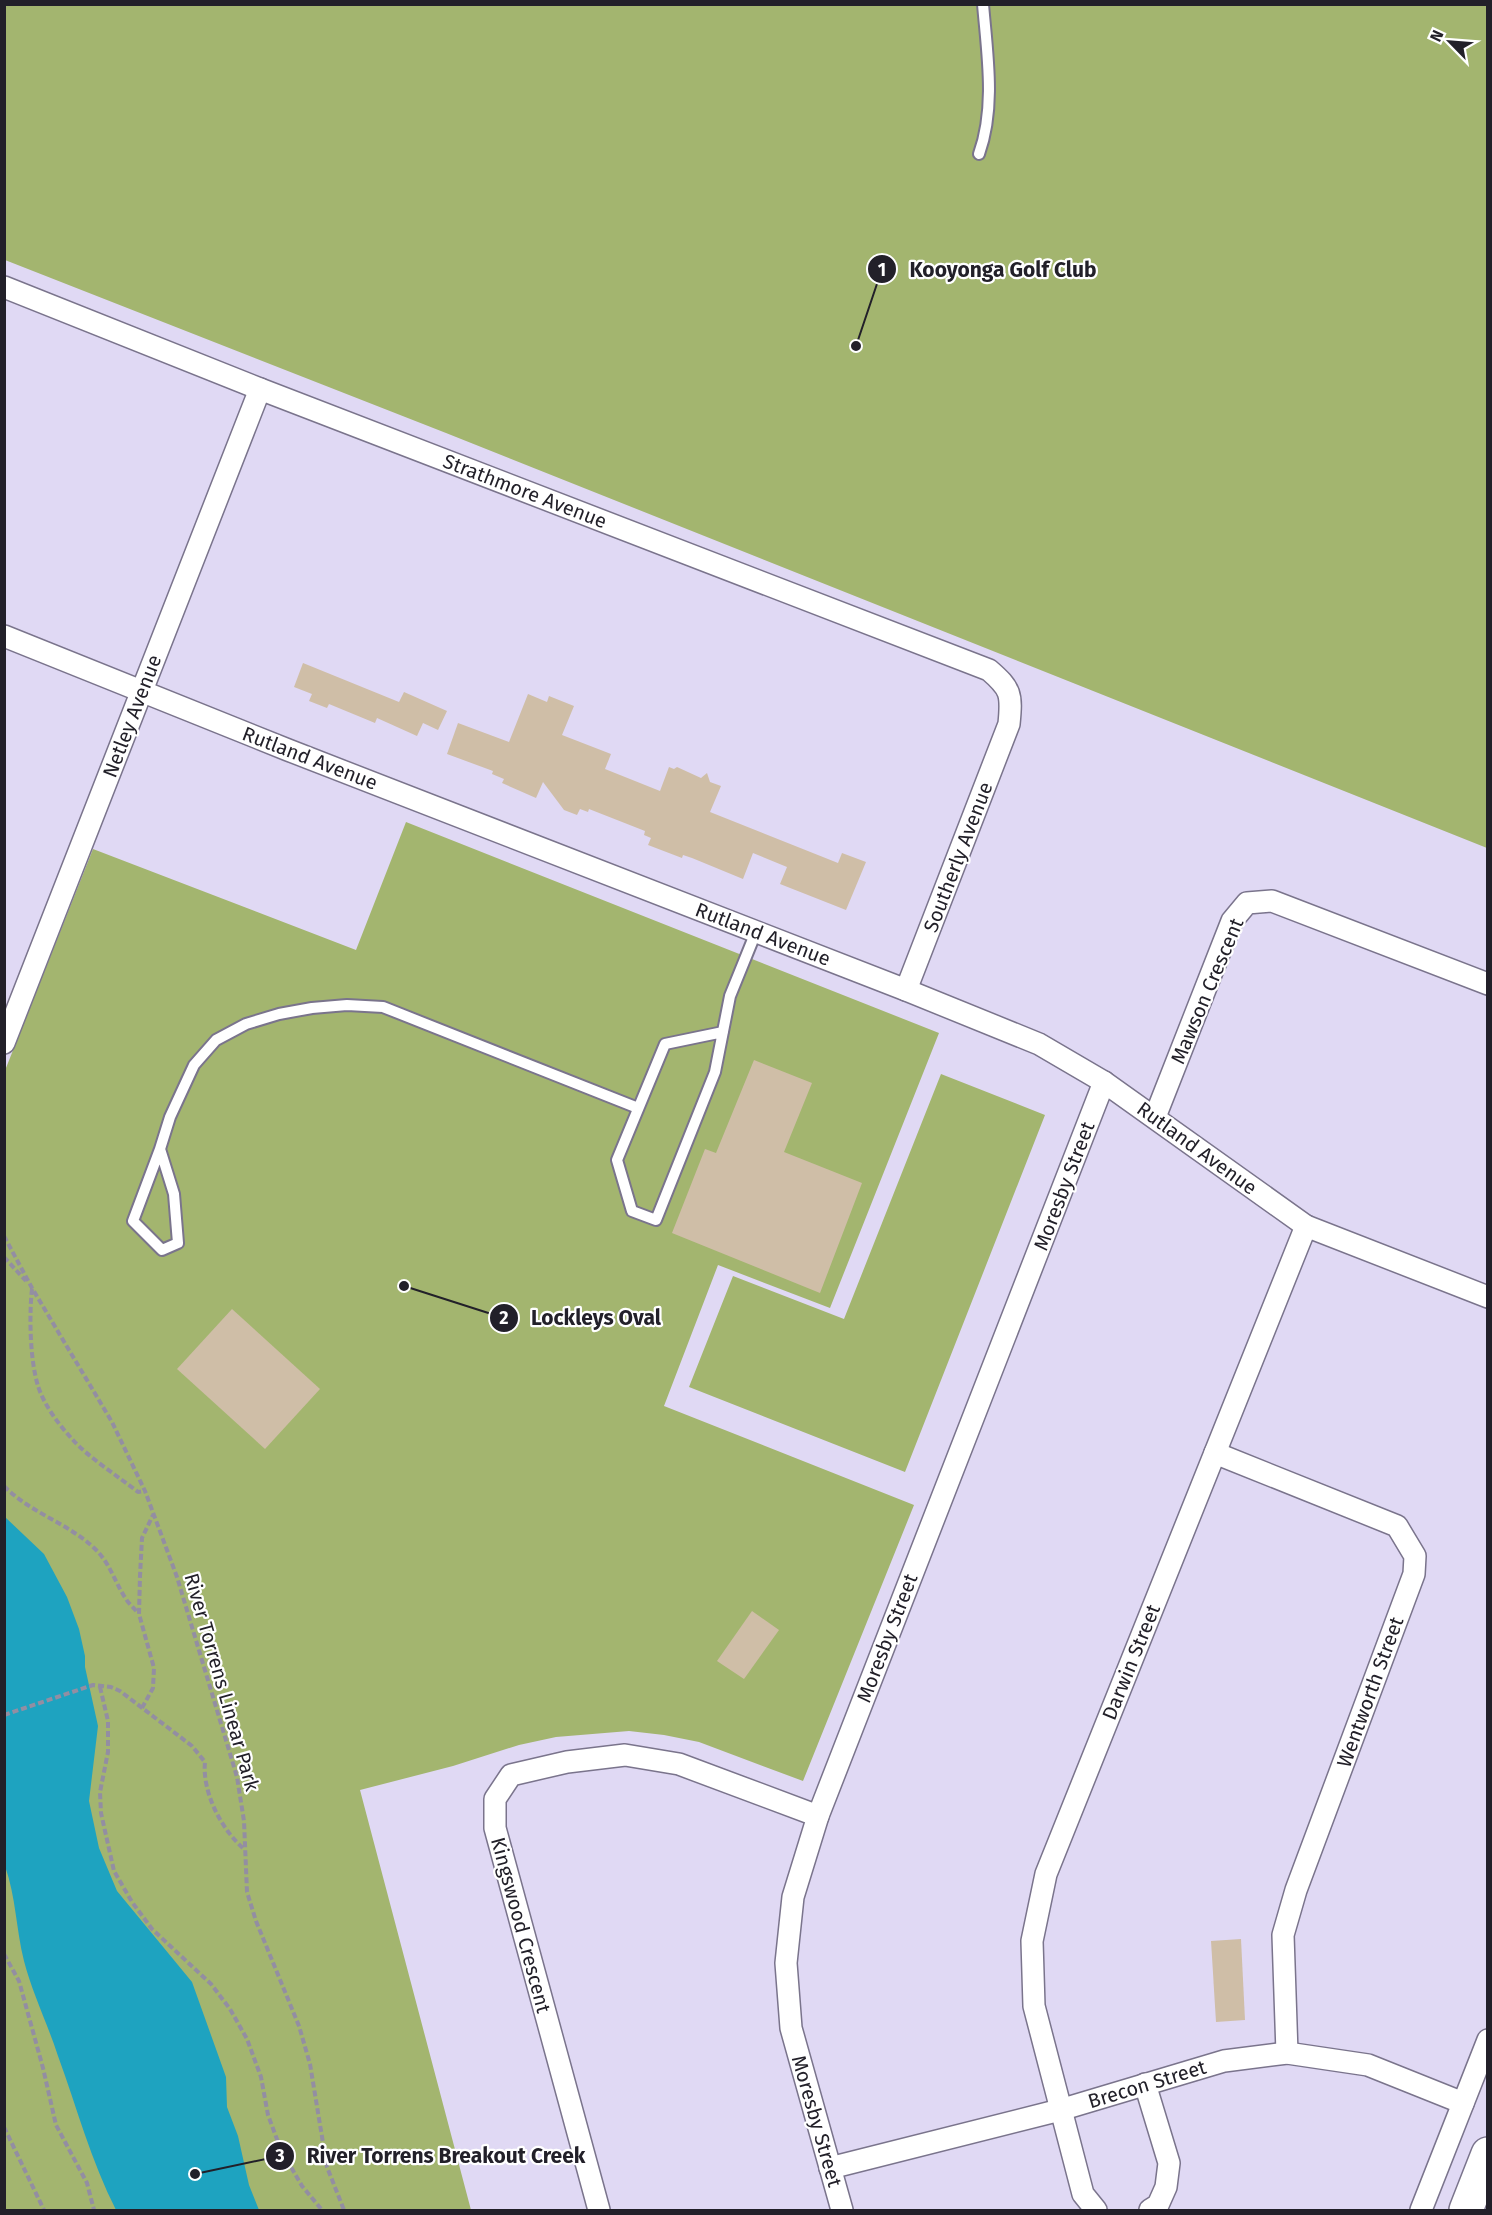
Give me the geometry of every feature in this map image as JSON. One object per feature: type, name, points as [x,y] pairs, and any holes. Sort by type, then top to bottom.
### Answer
[{"type":"main road","points":[[1466,2211],[1488,2154]]},
{"type":"street","name":"Strathmore Avenue","points":[[4,287],[260,389],[989,670],[1007,685],[1011,703],[1009,724]]},
{"type":"street","name":"Netley Avenue","points":[[4,1042],[260,389]]},
{"type":"street","name":"Rutland Avenue","points":[[4,636],[1039,1044],[1104,1082],[1306,1226],[1488,1297]]},
{"type":"street","name":"Southerly Avenue","points":[[906,990],[1009,724]]},
{"type":"street","name":"Mawson Crescent","points":[[1155,1117],[1232,921],[1247,903],[1272,901],[1488,984]]},
{"type":"street","name":"Moresby Street","points":[[842,2211],[791,2028],[786,1963],[793,1897],[818,1816],[1104,1082]]},
{"type":"street","name":"Darwin Street","points":[[1096,2211],[1083,2193],[1034,2006],[1032,1941],[1046,1874],[1306,1226]]},
{"type":"street","name":"Wentworth Street","points":[[1215,1453],[1397,1526],[1415,1556],[1414,1574],[1296,1890],[1283,1935],[1287,2053]]},
{"type":"street","name":"Kingswood Crescent","points":[[599,2211],[495,1828],[495,1799],[511,1775],[567,1762],[625,1755],[678,1764],[818,1816]]},
{"type":"street","points":[[1421,2211],[1488,2040]]},
{"type":"street","name":"Brecon Street","points":[[830,2168],[1060,2110],[1224,2061],[1287,2053],[1368,2065],[1463,2103]]},
{"type":"street","points":[[1145,2084],[1169,2163],[1166,2187],[1158,2205],[1150,2211]]},
{"type":"lane","points":[[978,154],[986,134],[988,67],[983,4]]},
{"type":"lane","points":[[723,1032],[665,1044],[617,1160],[632,1211],[656,1220],[715,1072],[723,1032],[730,996],[756,932]]},
{"type":"lane","points":[[160,1149],[174,1194],[178,1243],[162,1250],[133,1221],[170,1117],[194,1065],[216,1040],[246,1024],[279,1014],[346,1005],[383,1007],[638,1108]]},
{"type":"path","name":"River Torrens Linear Park","points":[[4,1236],[32,1288],[112,1422],[145,1491],[177,1577],[237,1777],[244,1821],[247,1892],[256,1921],[299,2026],[310,2064],[327,2167],[344,2211]]},
{"type":"path","name":"River Torrens Linear Park","points":[[4,1257],[32,1288]]},
{"type":"path","points":[[32,1288],[30,1301],[33,1354],[38,1386],[53,1415],[74,1442],[138,1492],[145,1491]]},
{"type":"path","points":[[4,1486],[13,1495],[70,1529],[94,1548],[109,1565],[126,1599],[139,1614]]},
{"type":"path","points":[[142,1708],[153,1688],[154,1668],[139,1614],[142,1538],[153,1514]]},
{"type":"path","points":[[4,1715],[93,1685],[120,1691],[192,1746],[206,1762],[204,1774],[217,1811],[233,1839],[245,1849]]},
{"type":"path","points":[[100,1687],[108,1721],[108,1752],[100,1792],[101,1813],[114,1871],[132,1902],[152,1929],[212,1984],[230,2009],[247,2039],[258,2068],[268,2115],[281,2150],[302,2186],[322,2211]]},
{"type":"path","points":[[4,1954],[19,1981],[56,2125],[87,2183],[94,2211]]},
{"type":"path","points":[[4,2127],[44,2211]]},
{"type":"green space","points":[[4,5],[1487,5],[1487,848],[446,433],[5,260]]},
{"type":"green space","points":[[406,822],[939,1033],[830,1308],[718,1265],[664,1406],[914,1505],[803,1781],[699,1742],[629,1731],[556,1737],[519,1745],[453,1766],[360,1790],[471,2210],[5,2210],[4,1073],[93,849],[356,950]]},
{"type":"green space","points":[[941,1074],[1045,1115],[905,1472],[689,1387],[733,1276],[844,1319]]},
{"type":"water","points":[[5,1517],[44,1554],[67,1597],[79,1629],[98,1726],[89,1801],[99,1848],[117,1891],[192,1982],[226,2077],[227,2107],[238,2136],[249,2185],[259,2210],[116,2210],[92,2153],[27,1973],[5,1866]]},
{"type":"building","points":[[303,663],[399,702],[404,692],[447,711],[438,730],[423,723],[417,736],[377,718],[375,723],[329,704],[327,708],[309,701],[312,694],[294,687]]},
{"type":"building","points":[[528,694],[547,702],[549,696],[574,706],[562,735],[611,754],[605,769],[660,791],[669,767],[674,769],[677,767],[701,778],[707,773],[710,782],[721,786],[710,812],[838,863],[842,853],[866,862],[846,910],[780,884],[787,867],[753,853],[743,879],[692,858],[683,855],[682,858],[648,845],[651,838],[644,835],[645,831],[589,809],[588,812],[580,809],[577,815],[564,810],[543,782],[536,798],[502,783],[504,779],[492,774],[493,771],[447,754],[458,723],[509,742]]},
{"type":"building","points":[[754,1060],[812,1083],[784,1152],[862,1183],[820,1293],[672,1233],[705,1149],[716,1153]]},
{"type":"building","points":[[232,1309],[320,1389],[265,1449],[177,1369]]},
{"type":"building","points":[[752,1611],[779,1630],[744,1679],[717,1661]]},
{"type":"building","points":[[1241,1939],[1245,2020],[1216,2022],[1211,1941]]},
{"type":"place","name":"Kooyonga Golf Club","points":[[856,346]]},
{"type":"place","name":"Lockleys Oval","points":[[404,1286]]},
{"type":"place","name":"River Torrens Breakout Creek","points":[[195,2174]]}]
